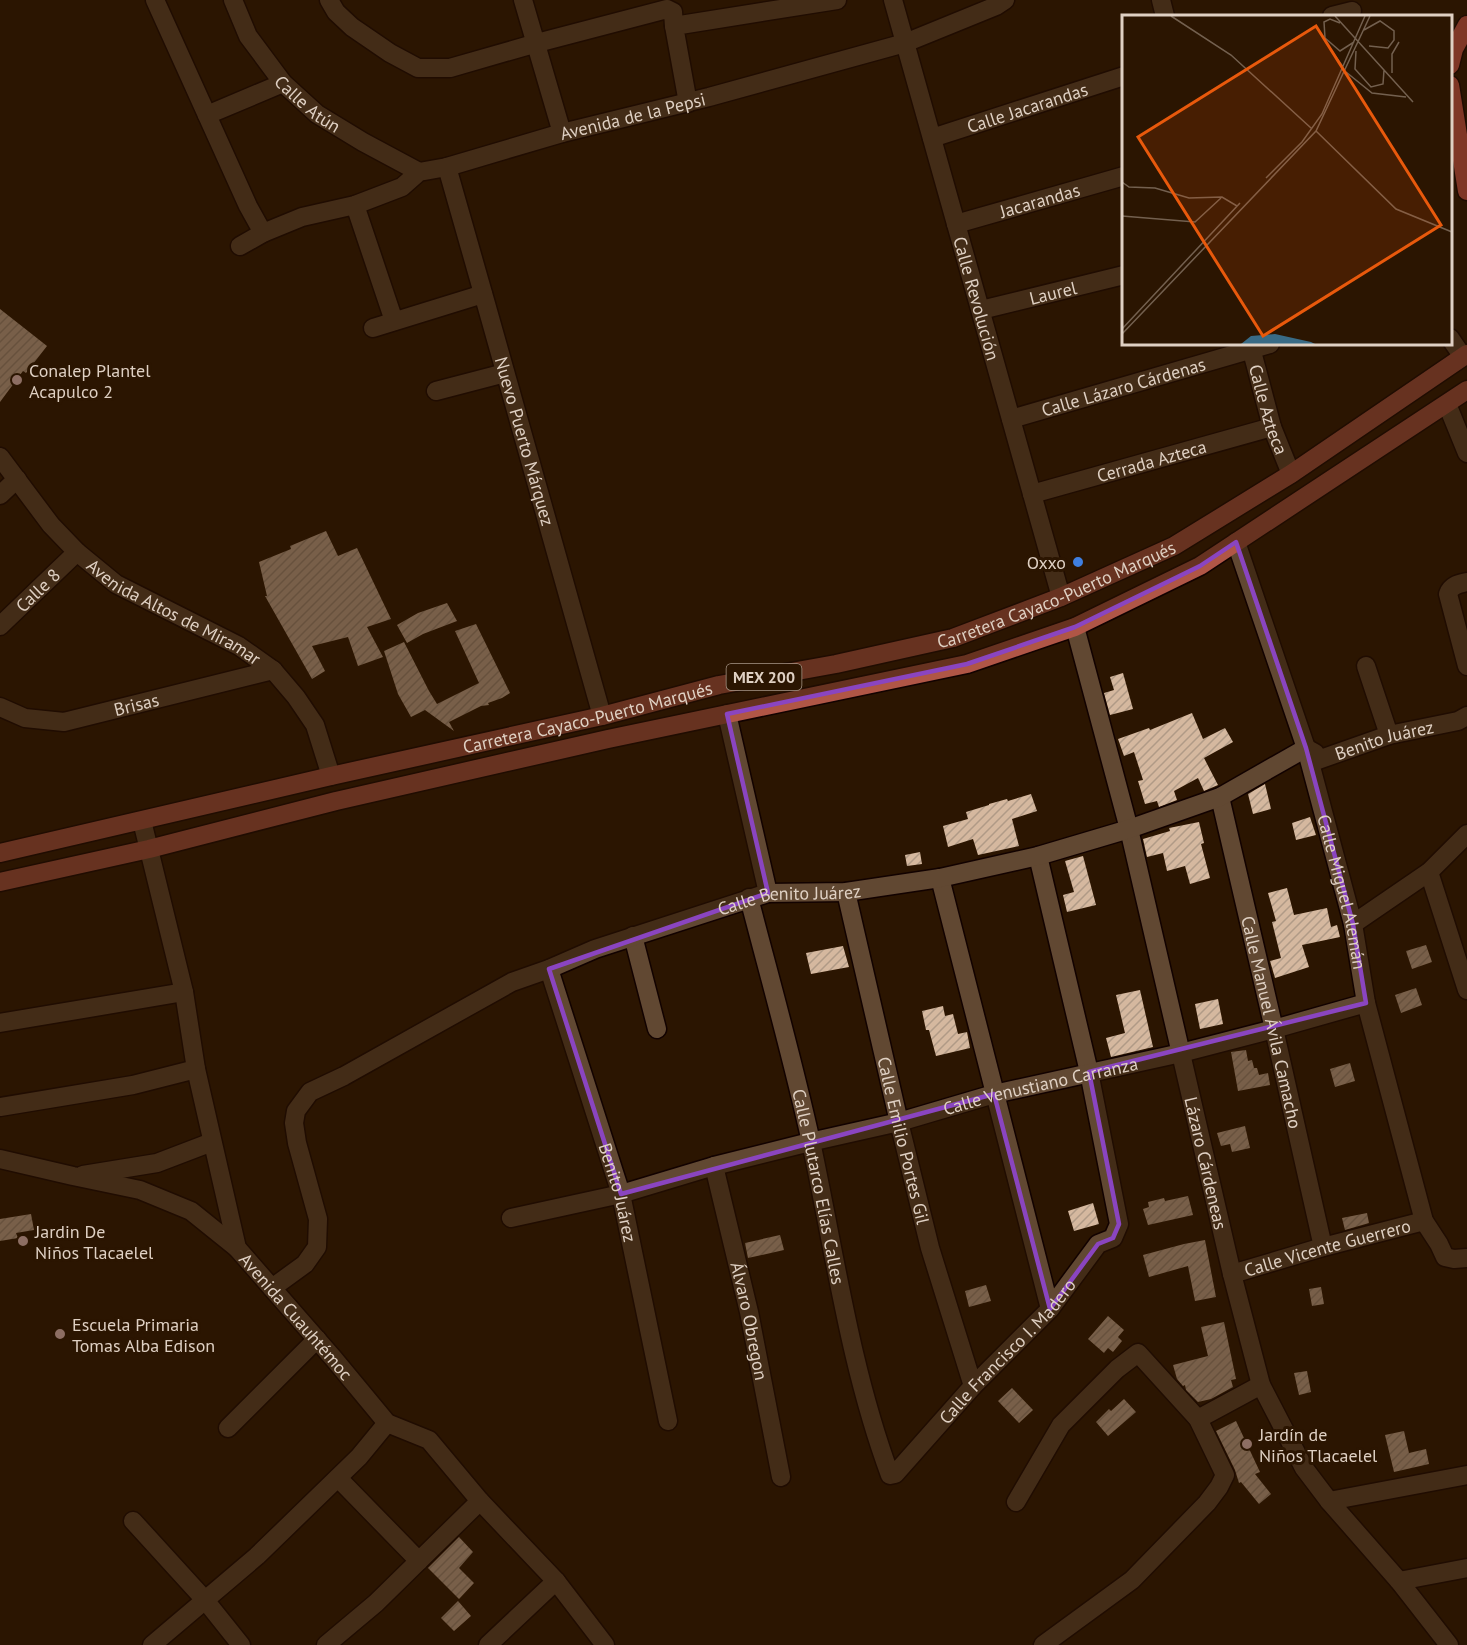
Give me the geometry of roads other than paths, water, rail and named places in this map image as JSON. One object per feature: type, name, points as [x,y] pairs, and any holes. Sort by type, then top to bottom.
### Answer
[{"type":"highway","points":[[1452,56],[1467,25]]},
{"type":"highway","points":[[1452,97],[1467,190]]},
{"type":"main road","name":"Carretera Cayaco-Puerto Marqués","points":[[0,853],[602,716],[719,686],[836,664],[953,638],[1061,597],[1174,546],[1291,474],[1465,355]]},
{"type":"main road","name":"Carretera Cayaco-Puerto Marqués","points":[[0,882],[149,849],[336,801],[727,714],[967,664],[1075,627],[1200,566],[1467,390]]},
{"type":"street","points":[[155,0],[248,206],[263,233]]},
{"type":"street","name":"Calle Atún","points":[[233,0],[248,36],[283,83],[317,114],[419,172]]},
{"type":"street","points":[[328,0],[336,12],[352,27],[390,53],[418,68],[450,68],[667,9],[673,12],[688,103]]},
{"type":"street","points":[[523,0],[562,133]]},
{"type":"street","points":[[674,26],[837,0]]},
{"type":"street","name":"Calle Revolución","points":[[893,0],[1061,597]]},
{"type":"street","name":"Avenida de la Pepsi","points":[[240,246],[263,233],[302,217],[356,205],[402,187],[419,172],[447,167],[562,133],[688,103],[905,43],[996,6],[1005,0]]},
{"type":"street","points":[[1161,0],[1165,15]]},
{"type":"street","points":[[1335,15],[1352,9]]},
{"type":"street","name":"Calle Jacarandas","points":[[932,138],[1122,77]]},
{"type":"street","points":[[207,115],[283,83]]},
{"type":"street","name":"Nuevo Puerto Márquez","points":[[447,167],[540,488],[602,716]]},
{"type":"street","name":"Jacarandas","points":[[956,224],[1122,177]]},
{"type":"street","points":[[356,205],[394,321]]},
{"type":"street","name":"Laurel","points":[[981,310],[1122,275]]},
{"type":"street","points":[[373,328],[483,294]]},
{"type":"street","points":[[1452,340],[1465,355]]},
{"type":"street","name":"Calle Lázaro Cárdenas","points":[[1011,419],[1251,346]]},
{"type":"street","name":"Calle Azteca","points":[[1251,346],[1272,427],[1291,474]]},
{"type":"street","points":[[436,391],[505,373]]},
{"type":"street","points":[[1447,404],[1467,453]]},
{"type":"street","name":"Cerrada Azteca","points":[[1032,494],[1272,427]]},
{"type":"street","name":"Avenida Altos de Miramar","points":[[0,457],[51,525],[77,552],[116,584],[239,646],[273,670],[296,697],[315,725],[331,776]]},
{"type":"street","points":[[0,495],[18,478]]},
{"type":"street","name":"Calle Miguel Alemán","points":[[1236,542],[1306,748],[1353,924],[1366,1003],[1424,1221],[1445,1257],[1467,1258]]},
{"type":"street","name":"Calle 8","points":[[0,626],[77,552]]},
{"type":"street","points":[[1467,582],[1454,586],[1448,594],[1467,666]]},
{"type":"street","name":"Lázaro Cárdeneas","points":[[1075,627],[1129,829],[1232,1274],[1261,1385],[1305,1468],[1449,1645]]},
{"type":"street","points":[[1366,666],[1389,735]]},
{"type":"street","name":"Brisas","points":[[0,707],[25,718],[64,722],[273,670]]},
{"type":"street","points":[[727,714],[768,892]]},
{"type":"street","name":"Benito Juárez","points":[[1306,748],[1315,753],[1318,760],[1389,735],[1467,716]]},
{"type":"street","name":"Calle Benito Juárez","points":[[272,1288],[305,1264],[317,1247],[318,1219],[297,1143],[294,1123],[296,1111],[310,1092],[344,1076],[512,982],[595,949],[768,892],[846,892],[940,878],[1038,856],[1129,829],[1220,797],[1306,748]]},
{"type":"street","name":"Calle Manuel Ávila Camacho","points":[[1220,797],[1323,1247]]},
{"type":"street","name":"Avenida Cuauhtémoc","points":[[142,821],[184,992],[196,1069],[237,1248],[387,1423],[429,1440],[480,1500],[556,1581],[605,1645]]},
{"type":"street","points":[[1353,924],[1429,872],[1467,834]]},
{"type":"street","points":[[1038,856],[1089,1072]]},
{"type":"street","points":[[1429,872],[1467,990]]},
{"type":"street","points":[[940,878],[1050,1309]]},
{"type":"street","name":"Calle Emilio Portes Gil","points":[[846,892],[930,1248],[973,1386]]},
{"type":"street","name":"Calle Plutarco Elías Calles","points":[[749,898],[810,1142],[844,1315],[890,1475]]},
{"type":"street","points":[[633,936],[657,1029]]},
{"type":"street","name":"Benito Juárez","points":[[549,969],[621,1194],[668,1421]]},
{"type":"street","points":[[0,1023],[184,992]]},
{"type":"street","name":"Calle Venustiano Carranza","points":[[511,1218],[621,1194],[714,1166],[899,1122],[994,1094],[1181,1053],[1366,1003]]},
{"type":"street","points":[[0,1107],[133,1085],[196,1069]]},
{"type":"street","name":"Calle Francisco I. Madero","points":[[890,1475],[895,1474],[973,1386],[1050,1309],[1098,1244],[1113,1238],[1119,1224],[1089,1072]]},
{"type":"street","points":[[73,1176],[157,1163],[212,1142]]},
{"type":"street","points":[[0,1158],[140,1190],[191,1211],[237,1248]]},
{"type":"street","name":"Álvaro Obregon","points":[[714,1166],[749,1312],[781,1477]]},
{"type":"street","name":"Calle Vicente Guerrero","points":[[1232,1274],[1323,1247],[1424,1221]]},
{"type":"street","points":[[228,1428],[317,1339]]},
{"type":"street","points":[[1016,1502],[1061,1425],[1117,1369],[1138,1353],[1198,1419],[1225,1475],[1207,1503],[1132,1580],[1043,1645]]},
{"type":"street","points":[[1198,1419],[1261,1385]]},
{"type":"street","points":[[152,1645],[257,1556],[359,1458],[387,1423]]},
{"type":"street","points":[[1329,1500],[1467,1475]]},
{"type":"street","points":[[338,1478],[419,1561]]},
{"type":"street","points":[[326,1645],[376,1603],[480,1500]]},
{"type":"street","points":[[133,1521],[205,1600],[241,1645]]},
{"type":"street","points":[[1399,1581],[1467,1568]]},
{"type":"street","points":[[488,1645],[556,1581]]},
{"type":"place","name":"Conalep Plantel Acapulco 2","points":[[17,380]]},
{"type":"place","name":"Oxxo","points":[[1078,562]]},
{"type":"place","name":"Jardin De Niños Tlacaelel","points":[[23,1241]]},
{"type":"place","name":"Escuela Primaria Tomas Alba Edison","points":[[60,1334]]},
{"type":"place","name":"Jardín de Niños Tlacaelel","points":[[1247,1444]]}]
